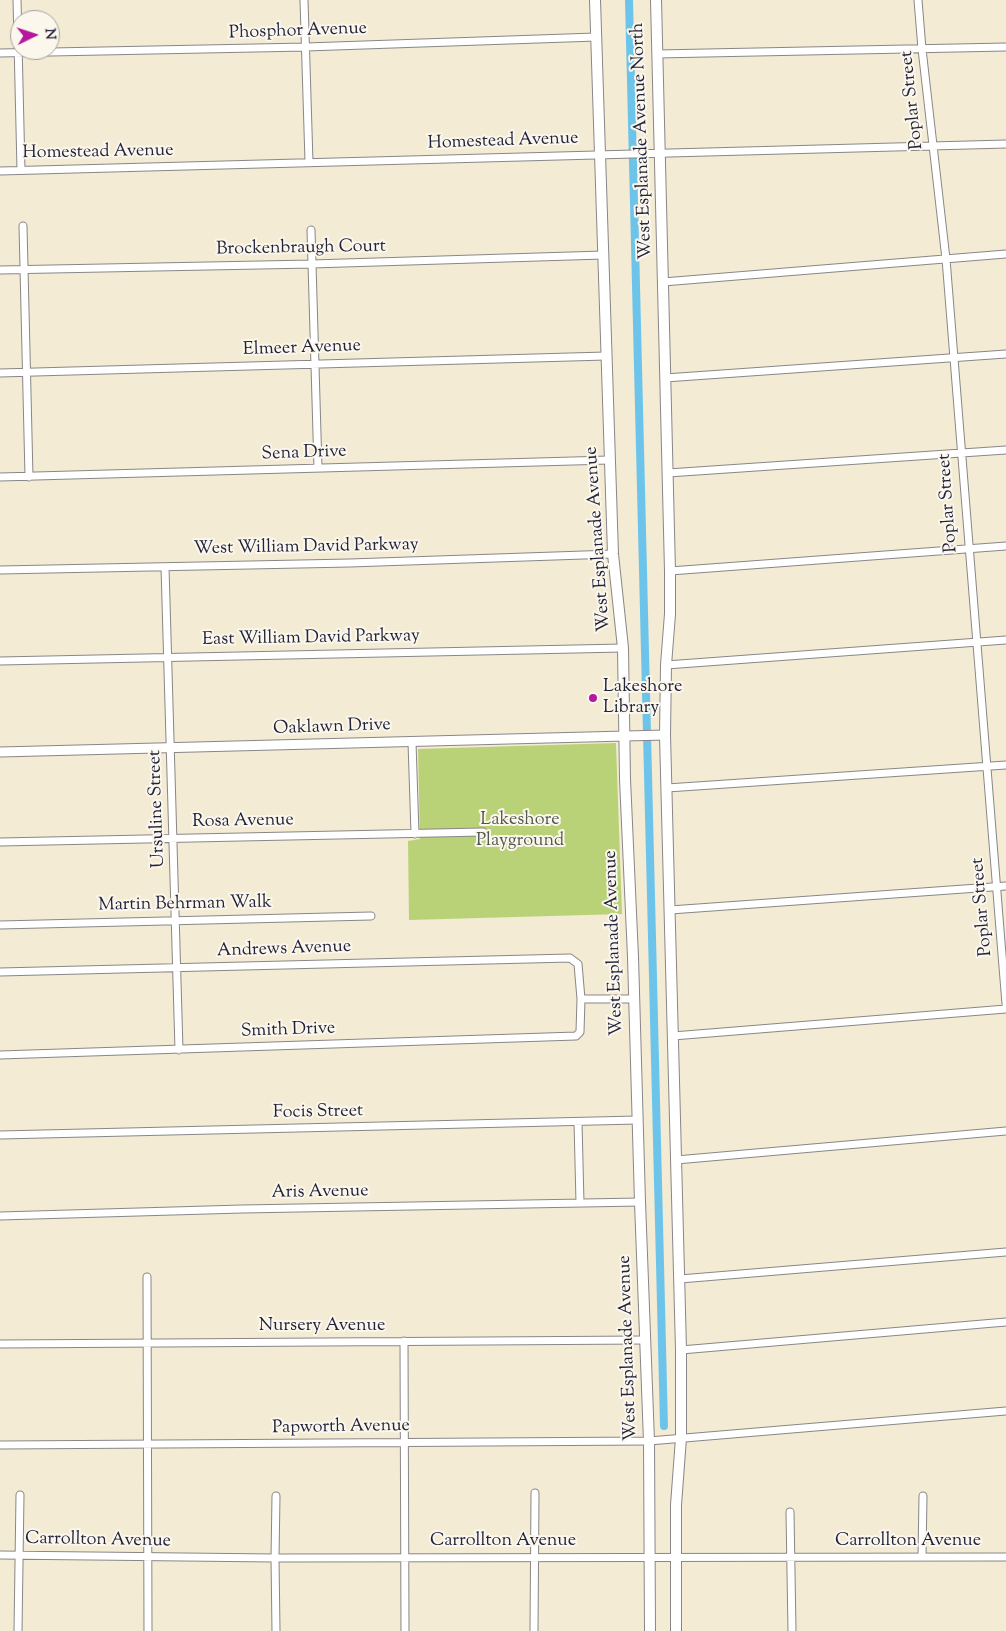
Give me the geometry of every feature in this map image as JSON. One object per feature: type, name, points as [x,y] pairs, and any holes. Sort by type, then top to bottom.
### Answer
[{"type":"main road","name":"West Esplanade Avenue","points":[[595,0],[613,554],[630,736],[625,779],[649,1440],[650,1631]]},
{"type":"main road","name":"West Esplanade Avenue North","points":[[656,0],[663,282]]},
{"type":"main road","points":[[663,282],[670,614],[662,735],[667,788],[681,1350],[681,1438],[676,1504],[676,1631]]},
{"type":"street","points":[[304,0],[309,162]]},
{"type":"street","name":"Poplar Street","points":[[918,0],[946,259],[960,453],[1006,1004]]},
{"type":"street","name":"Phosphor Avenue","points":[[60,52],[306,47],[596,36]]},
{"type":"street","points":[[657,54],[1006,47]]},
{"type":"street","points":[[18,60],[21,170]]},
{"type":"street","name":"Homestead Avenue","points":[[0,170],[1006,144]]},
{"type":"street","points":[[23,226],[25,372],[29,476]]},
{"type":"street","points":[[311,230],[318,468]]},
{"type":"street","points":[[663,282],[1006,254]]},
{"type":"street","name":"Brockenbraugh Court","points":[[0,270],[312,264],[603,255]]},
{"type":"street","points":[[666,378],[1006,354]]},
{"type":"street","name":"Elmeer Avenue","points":[[0,373],[606,356]]},
{"type":"street","points":[[668,473],[1006,450]]},
{"type":"street","name":"Sena Drive","points":[[0,477],[609,460]]},
{"type":"street","points":[[670,571],[1006,546]]},
{"type":"street","name":"West William David Parkway","points":[[0,570],[350,563],[613,554]]},
{"type":"street","name":"Ursuline Street","points":[[165,567],[180,1050]]},
{"type":"street","points":[[666,665],[1006,640]]},
{"type":"street","name":"East William David Parkway","points":[[0,662],[623,648]]},
{"type":"street","name":"Oaklawn Drive","points":[[0,752],[662,735]]},
{"type":"street","points":[[412,742],[415,834]]},
{"type":"street","points":[[667,788],[1006,765]]},
{"type":"street","name":"Rosa Avenue","points":[[0,842],[484,832]]},
{"type":"street","points":[[670,910],[1006,886]]},
{"type":"street","name":"Martin Behrman Walk","points":[[0,925],[371,916]]},
{"type":"street","name":"Andrews Avenue","points":[[0,972],[570,958],[578,964],[581,999]]},
{"type":"street","points":[[581,999],[634,999]]},
{"type":"street","name":"Smith Drive","points":[[0,1055],[576,1036],[580,1032],[581,999]]},
{"type":"street","points":[[673,1036],[1006,1009]]},
{"type":"street","name":"Focis Street","points":[[0,1135],[637,1120]]},
{"type":"street","points":[[578,1122],[580,1203]]},
{"type":"street","points":[[676,1160],[1006,1131]]},
{"type":"street","name":"Aris Avenue","points":[[0,1216],[242,1209],[640,1202]]},
{"type":"street","points":[[680,1279],[1006,1252]]},
{"type":"street","points":[[147,1277],[148,1631]]},
{"type":"street","points":[[681,1350],[1006,1322]]},
{"type":"street","name":"Nursery Avenue","points":[[0,1344],[645,1340]]},
{"type":"street","points":[[404,1341],[405,1631]]},
{"type":"street","name":"Papworth Avenue","points":[[0,1445],[649,1440],[1006,1411]]},
{"type":"street","points":[[534,1493],[534,1631]]},
{"type":"street","points":[[18,1631],[20,1495]]},
{"type":"street","points":[[276,1496],[276,1631]]},
{"type":"street","points":[[922,1556],[923,1496]]},
{"type":"street","points":[[790,1512],[792,1631]]},
{"type":"street","name":"Carrollton Avenue","points":[[0,1555],[275,1558],[1006,1557]]},
{"type":"green space","name":"Lakeshore Playground","points":[[616,743],[622,914],[409,920],[408,841],[420,839],[418,749]]},
{"type":"waterway","points":[[629,0],[664,1426]]},
{"type":"place","name":"Lakeshore Library","points":[[593,698]]}]
